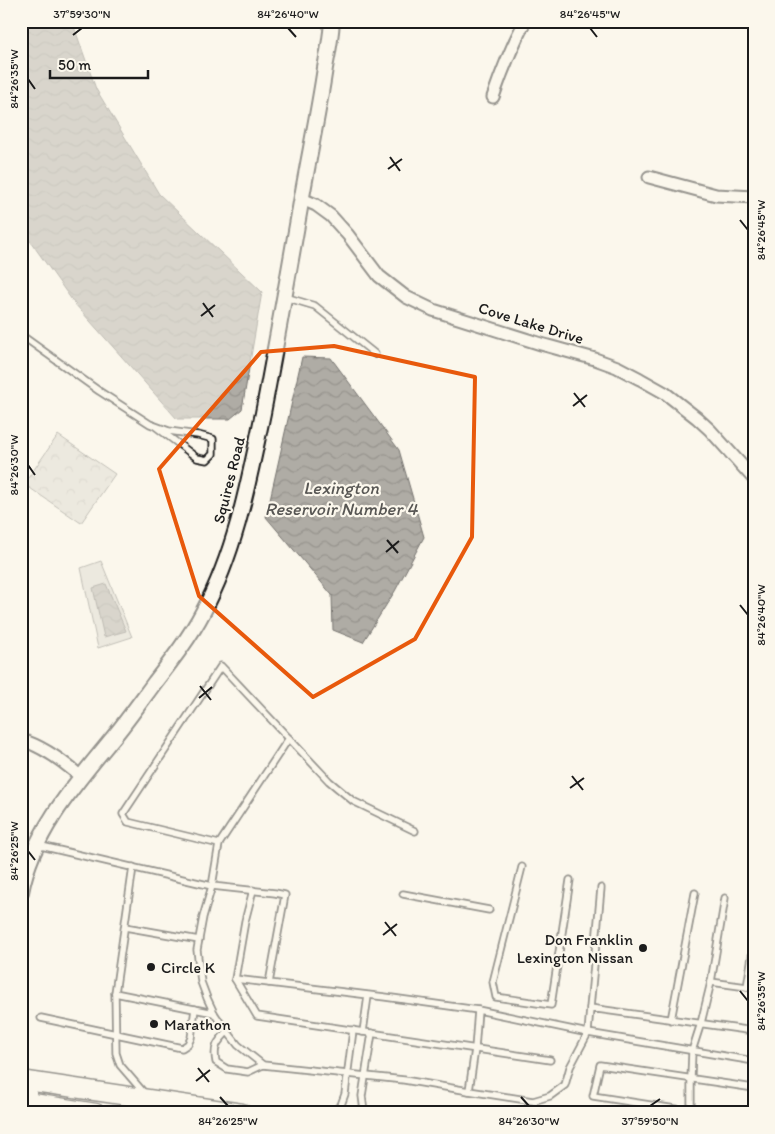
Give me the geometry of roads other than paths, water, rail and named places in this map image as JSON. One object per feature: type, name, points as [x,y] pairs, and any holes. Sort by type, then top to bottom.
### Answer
[{"type":"highway","points":[[26,1081],[242,1113]]},
{"type":"highway","points":[[25,1105],[96,1113]]},
{"type":"street","name":"Squires Road","points":[[21,892],[28,863],[49,823],[81,777],[116,734],[193,630],[214,590],[225,561],[238,523],[259,434],[320,103],[332,21]]},
{"type":"street","points":[[493,97],[504,64],[525,21]]},
{"type":"street","points":[[650,177],[716,196],[754,198]]},
{"type":"street","name":"Cove Lake Drive","points":[[302,199],[316,205],[331,216],[379,276],[406,297],[433,310],[595,359],[640,379],[665,393],[697,418],[754,478]]},
{"type":"street","points":[[21,740],[39,747],[64,763],[81,777]]},
{"type":"street","points":[[25,1105],[26,1081]]},
{"type":"lane","points":[[285,297],[315,306],[375,354]]},
{"type":"lane","points":[[21,335],[98,391],[150,424],[170,431],[213,439],[213,454],[207,460],[197,458],[155,426]]},
{"type":"lane","points":[[219,844],[128,822],[123,814],[221,666],[329,781],[353,801],[414,830]]},
{"type":"lane","points":[[289,738],[219,844],[212,886],[203,917],[197,950],[201,982],[214,1013],[238,1045],[262,1065],[404,1080],[533,1101],[550,1096],[565,1084],[570,1067],[588,1033],[602,888]]},
{"type":"lane","points":[[36,845],[212,886],[285,895],[269,983]]},
{"type":"lane","points":[[133,867],[115,994],[116,1053],[120,1065],[149,1099]]},
{"type":"lane","points":[[522,867],[493,982],[496,997],[551,1005],[570,880]]},
{"type":"lane","points":[[253,890],[235,979],[257,1016],[550,1060]]},
{"type":"lane","points":[[671,1020],[695,893]]},
{"type":"lane","points":[[403,894],[489,910]]},
{"type":"lane","points":[[691,1111],[692,1051],[711,982],[725,898]]},
{"type":"lane","points":[[125,927],[199,940]]},
{"type":"lane","points":[[711,982],[750,987],[754,944]]},
{"type":"lane","points":[[235,979],[478,1010],[588,1033],[754,1061]]},
{"type":"lane","points":[[115,994],[214,1013]]},
{"type":"lane","points":[[363,1032],[368,996]]},
{"type":"lane","points":[[590,1008],[754,1030]]},
{"type":"lane","points":[[41,1018],[182,1048],[188,1044],[191,1038],[195,1009]]},
{"type":"lane","points":[[470,1091],[478,1010]]},
{"type":"lane","points":[[331,1113],[341,1105],[345,1094],[353,1030]]},
{"type":"lane","points":[[228,1031],[218,1041],[214,1052],[216,1062],[227,1069],[248,1072],[262,1065]]},
{"type":"lane","points":[[365,1113],[362,1096],[372,1033]]},
{"type":"lane","points":[[701,1113],[594,1096],[600,1065],[754,1088]]},
{"type":"water","points":[[21,21],[72,21],[96,89],[159,194],[262,292],[242,409],[230,419],[177,419],[74,303],[21,228]]},
{"type":"water","name":"Lexington Reservoir Number 4","points":[[302,357],[331,358],[399,450],[424,537],[395,591],[363,642],[333,630],[332,595],[266,517]]},
{"type":"water","points":[[106,584],[126,631],[104,637],[93,588]]},
{"type":"place","name":"Don Franklin Lexington Nissan","points":[[643,948]]},
{"type":"place","name":"Circle K","points":[[151,967]]},
{"type":"place","name":"Marathon","points":[[154,1024]]}]
